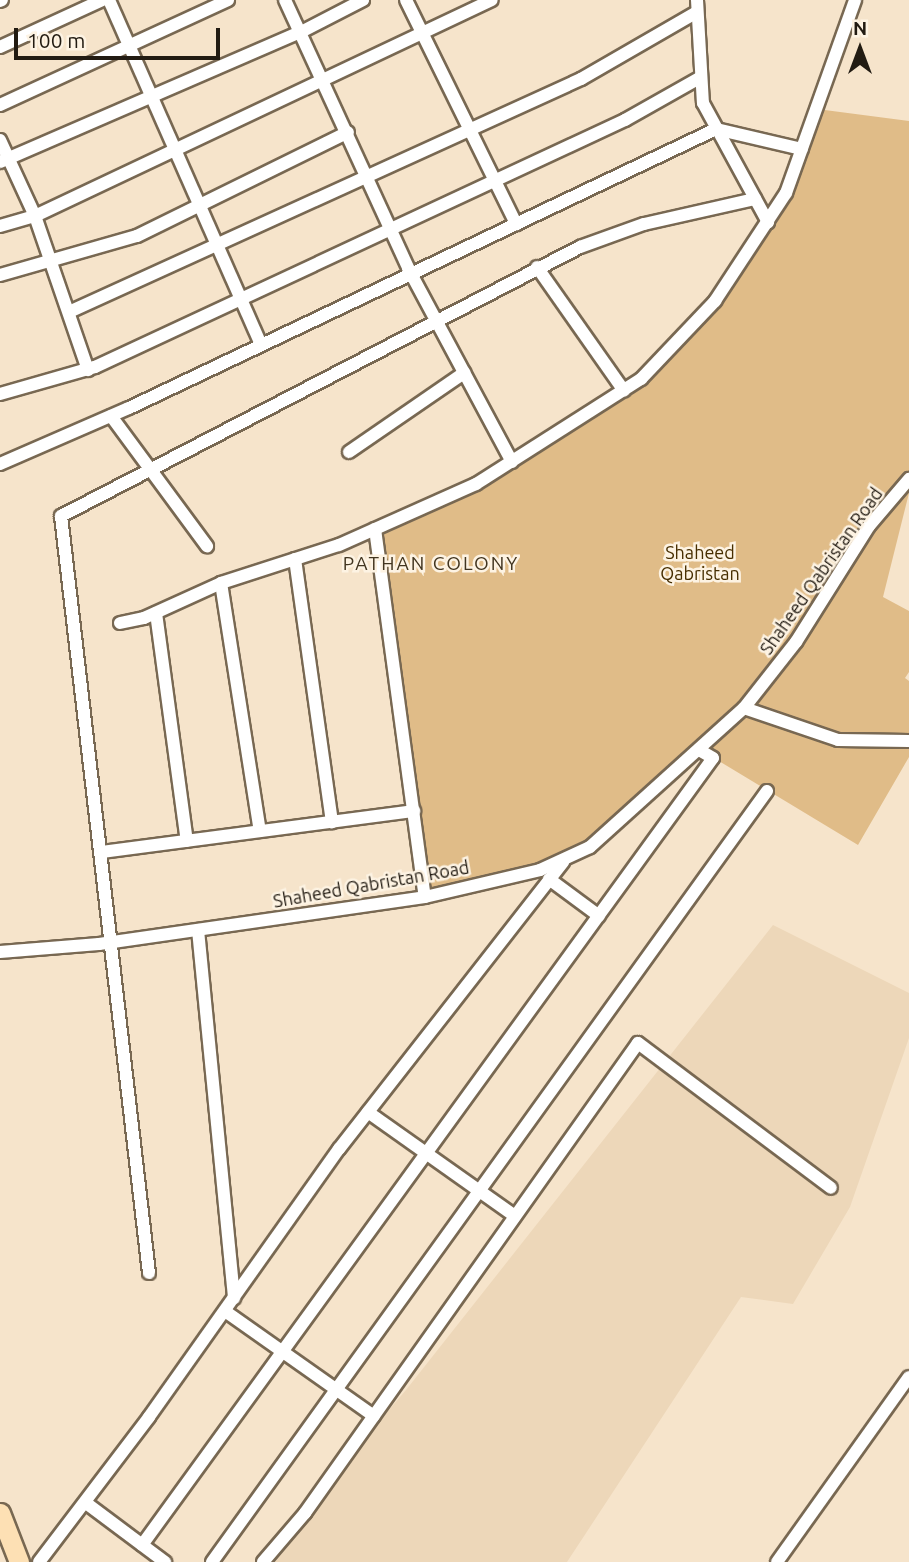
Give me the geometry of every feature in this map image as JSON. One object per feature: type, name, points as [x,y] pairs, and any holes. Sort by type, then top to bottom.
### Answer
[{"type":"main road","points":[[0,1513],[19,1562]]},
{"type":"street","points":[[0,47],[102,0]]},
{"type":"street","points":[[109,0],[261,345]]},
{"type":"street","points":[[0,105],[228,0]]},
{"type":"street","points":[[285,0],[324,79],[410,273],[512,462]]},
{"type":"street","points":[[5,160],[301,32],[363,0]]},
{"type":"street","points":[[406,0],[492,180],[516,223]]},
{"type":"street","points":[[0,226],[35,216],[492,0]]},
{"type":"street","points":[[120,623],[156,613],[221,583],[375,529],[476,484],[641,379],[715,301],[786,193],[855,0]]},
{"type":"street","points":[[69,312],[581,79],[697,6],[703,103],[768,222]]},
{"type":"street","points":[[0,394],[88,370],[390,227],[625,120],[701,77]]},
{"type":"street","points":[[0,464],[111,416],[716,130],[802,149]]},
{"type":"street","points":[[0,275],[137,236],[348,132]]},
{"type":"street","points":[[0,141],[5,160],[35,216],[88,370]]},
{"type":"street","points":[[149,1273],[114,942],[61,516],[437,323],[537,267],[644,224],[755,199]]},
{"type":"street","points":[[537,267],[624,391]]},
{"type":"street","points":[[349,452],[464,373]]},
{"type":"street","points":[[111,416],[148,471],[207,546]]},
{"type":"street","name":"Shaheed Qabristan Road","points":[[0,952],[114,942],[425,897],[540,870],[590,847],[744,708],[796,642],[869,526],[909,479]]},
{"type":"street","points":[[375,529],[425,897]]},
{"type":"street","points":[[295,559],[332,822]]},
{"type":"street","points":[[221,583],[260,831]]},
{"type":"street","points":[[156,613],[187,841]]},
{"type":"street","points":[[744,708],[838,740],[909,741]]},
{"type":"street","points":[[142,1545],[713,758],[699,750]]},
{"type":"street","points":[[212,1562],[767,791]]},
{"type":"street","points":[[103,852],[414,811]]},
{"type":"street","points":[[39,1562],[86,1503],[368,1112],[565,858]]},
{"type":"street","points":[[549,879],[599,916]]},
{"type":"street","points":[[198,930],[234,1298]]},
{"type":"street","points":[[263,1562],[305,1513],[638,1043],[831,1188]]},
{"type":"street","points":[[368,1112],[515,1216]]},
{"type":"street","points":[[225,1311],[374,1416]]},
{"type":"street","points":[[777,1562],[909,1377]]},
{"type":"street","points":[[86,1503],[165,1562]]},
{"type":"shaded area","points":[[773,925],[909,993],[909,1038],[850,1207],[793,1304],[741,1297],[567,1562],[258,1562],[406,1390]]},
{"type":"green space","name":"Shaheed Qabristan","points":[[817,109],[909,121],[909,493],[883,597],[909,611],[909,672],[905,678],[909,681],[909,757],[858,845],[699,749],[590,847],[540,870],[429,896],[375,529],[476,484],[641,379],[715,301],[786,193]]},
{"type":"district","name":"PATHAN COLONY","points":[[431,564]]}]
